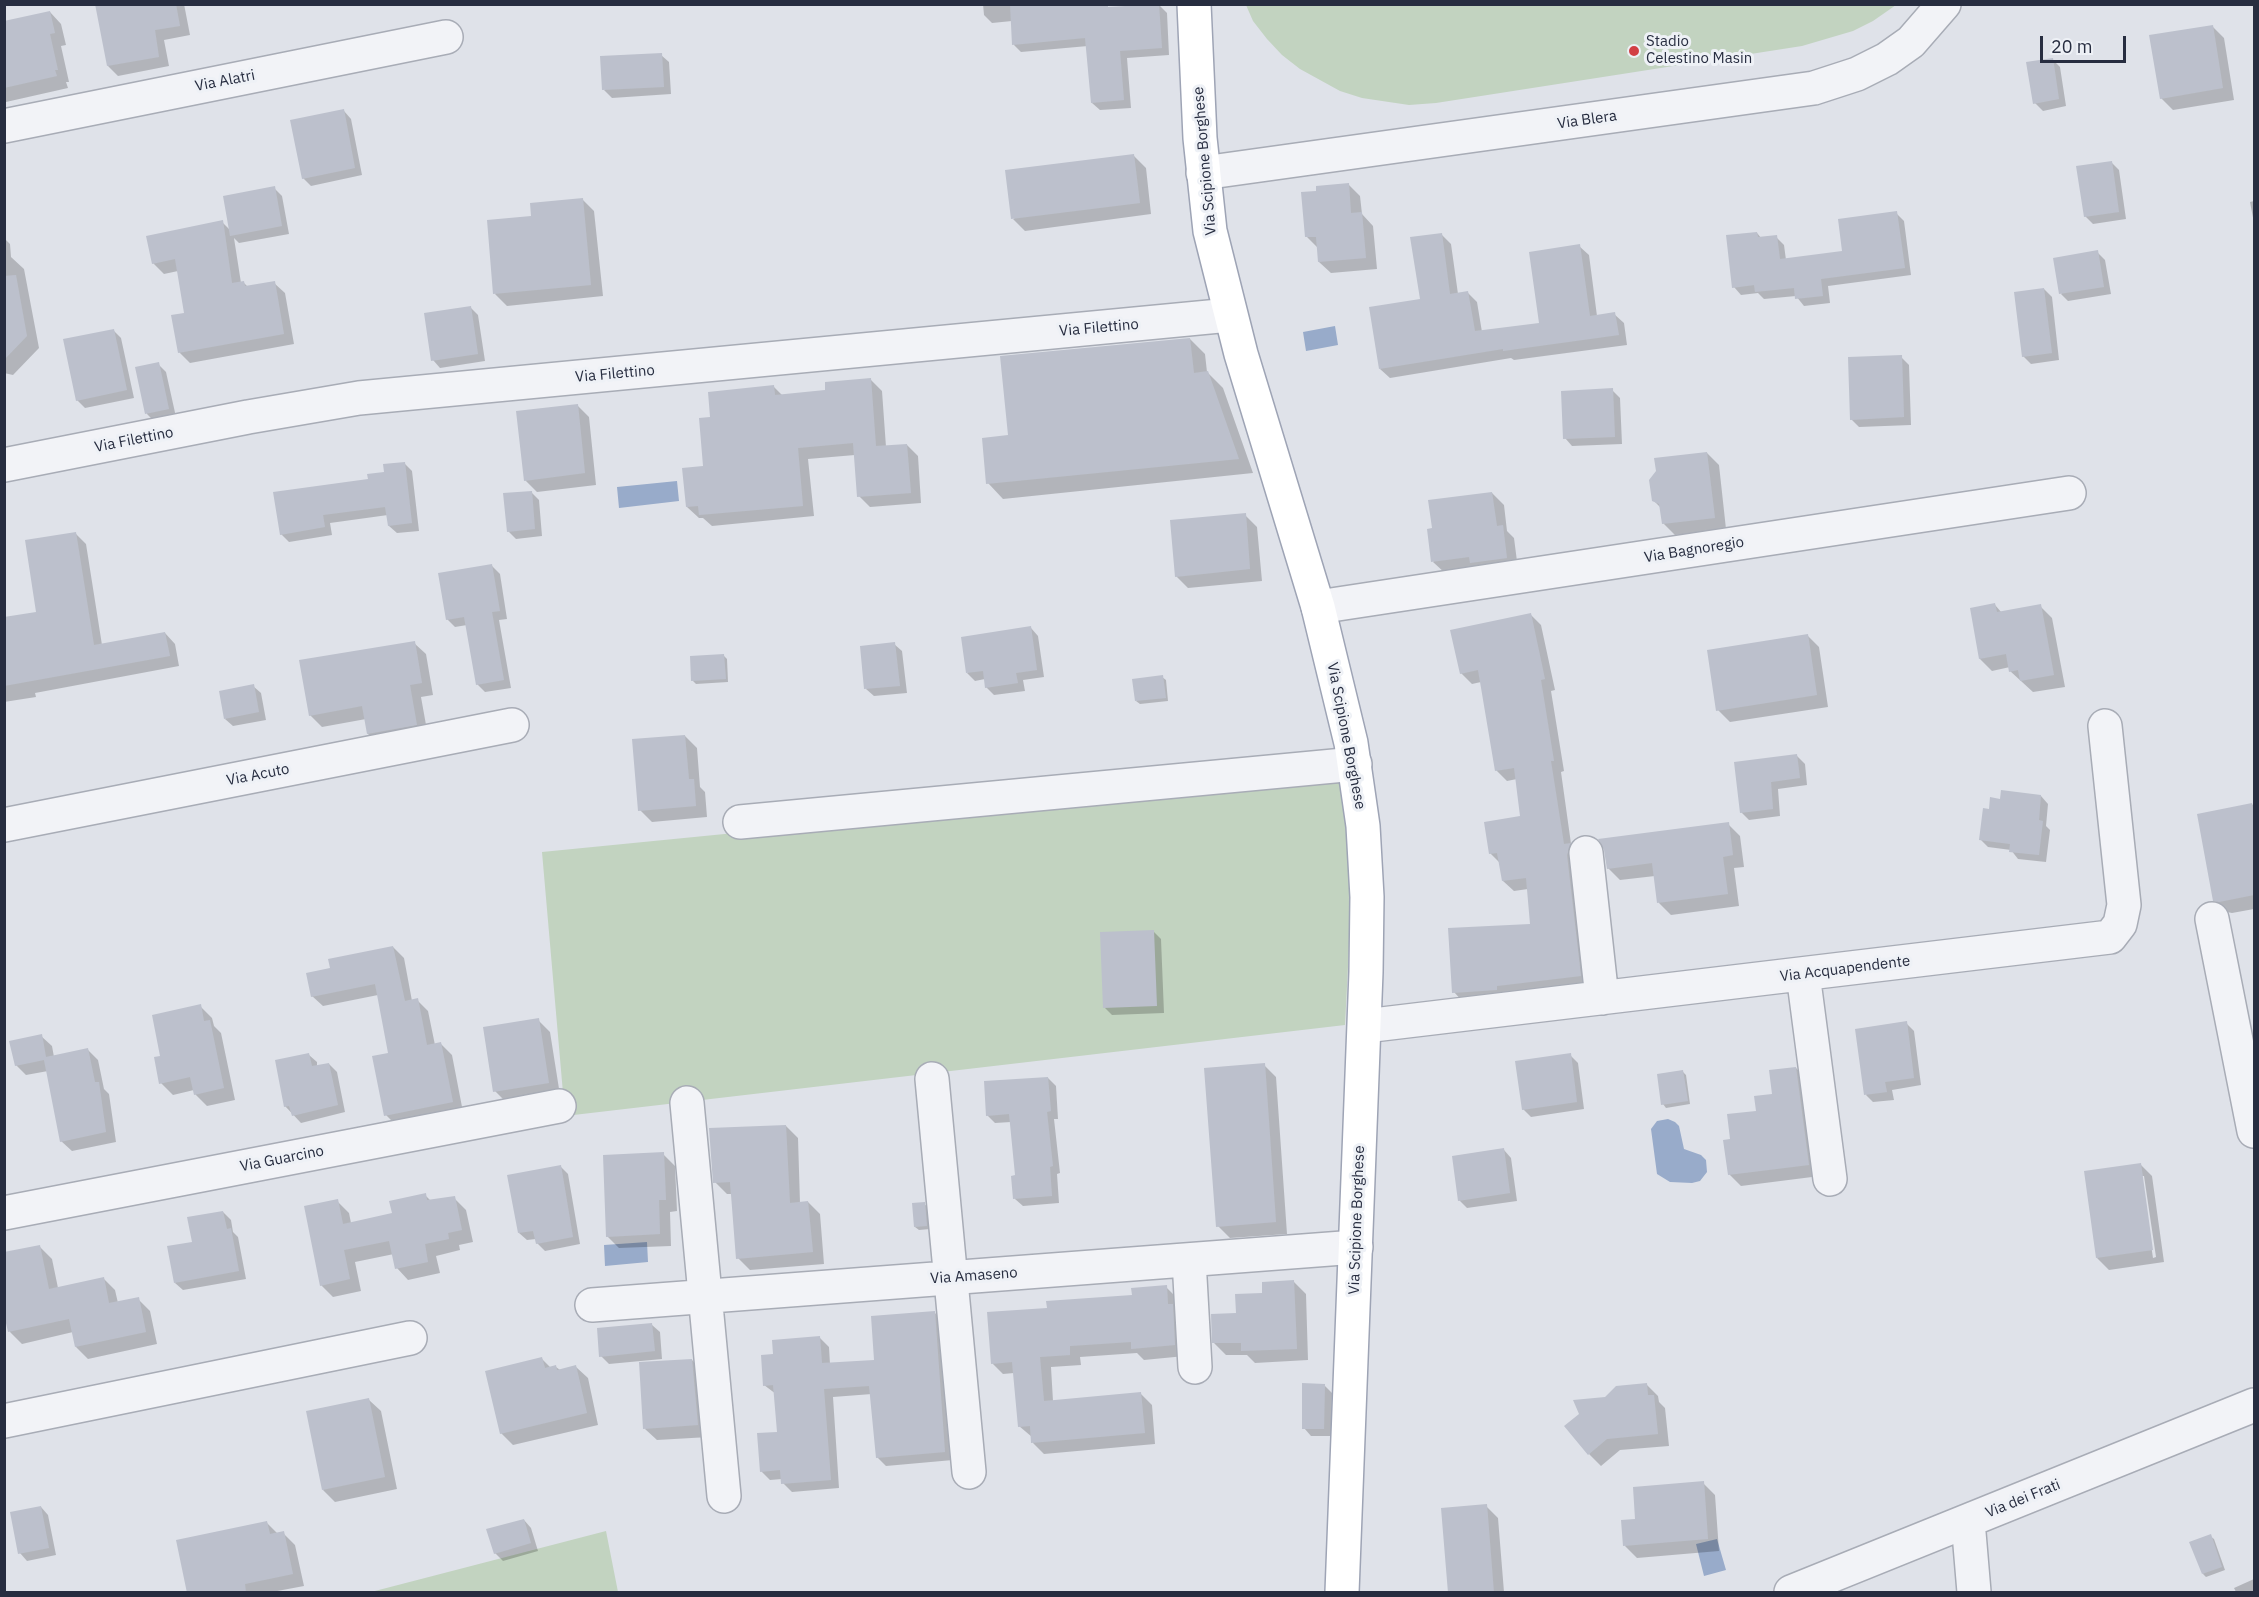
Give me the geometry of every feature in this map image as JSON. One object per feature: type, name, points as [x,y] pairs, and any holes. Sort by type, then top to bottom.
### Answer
[{"type":"main road","name":"Via Scipione Borghese","points":[[1194,4],[1203,173],[1210,231],[1230,315],[1318,607],[1355,765],[1362,817],[1366,874],[1365,1026],[1342,1593]]},
{"type":"street","name":"Via Blera","points":[[1203,173],[1814,88],[1863,72],[1887,59],[1911,42],[1944,4]]},
{"type":"street","name":"Via Alatri","points":[[4,126],[446,37]]},
{"type":"street","name":"Via Filettino","points":[[4,465],[267,413],[359,398],[1230,315]]},
{"type":"street","name":"Via Bagnoregio","points":[[1318,607],[2070,494]]},
{"type":"street","name":"Via Acuto","points":[[4,825],[512,725]]},
{"type":"street","name":"Via Acquapendente","points":[[1365,1026],[2110,937],[2120,924],[2124,905],[2104,726]]},
{"type":"street","points":[[740,822],[1355,765]]},
{"type":"street","points":[[1586,853],[1602,998]]},
{"type":"street","points":[[2212,919],[2254,1131]]},
{"type":"street","points":[[1803,974],[1830,1179]]},
{"type":"street","points":[[932,1079],[969,1472]]},
{"type":"street","points":[[687,1103],[707,1296],[724,1496]]},
{"type":"street","name":"Via Guarcino","points":[[4,1213],[559,1106]]},
{"type":"street","name":"Via Amaseno","points":[[592,1305],[1356,1247]]},
{"type":"street","points":[[1188,1260],[1195,1367]]},
{"type":"street","points":[[4,1422],[410,1338]]},
{"type":"street","name":"Via dei Frati","points":[[1791,1593],[1830,1585],[1968,1521],[2254,1405]]},
{"type":"street","points":[[1968,1521],[1974,1593]]},
{"type":"green space","name":"Stadio Celestino Masin","points":[[1246,5],[1896,5],[1853,31],[1802,46],[1436,103],[1409,105],[1362,98],[1340,91],[1300,69],[1267,39],[1253,21]]},
{"type":"green space","points":[[1343,773],[1353,870],[1345,1025],[565,1116],[542,852]]},
{"type":"green space","points":[[606,1531],[618,1592],[371,1592]]},
{"type":"water","points":[[1335,326],[1338,345],[1306,351],[1303,332]]},
{"type":"water","points":[[677,481],[679,501],[619,508],[617,487]]},
{"type":"water","points":[[1668,1119],[1679,1126],[1684,1149],[1701,1155],[1706,1160],[1707,1172],[1700,1181],[1670,1182],[1657,1174],[1651,1129],[1657,1121]]},
{"type":"water","points":[[647,1242],[648,1262],[605,1266],[604,1245]]},
{"type":"water","points":[[1717,1539],[1726,1570],[1704,1576],[1696,1544]]},
{"type":"building","points":[[95,4],[176,4],[180,26],[155,30],[159,57],[107,66]]},
{"type":"building","points":[[1010,4],[1108,4],[1108,7],[1159,4],[1162,48],[1120,51],[1124,100],[1091,103],[1085,38],[1012,45]]},
{"type":"building","points":[[50,11],[55,33],[50,34],[58,70],[55,70],[57,76],[4,88],[4,21]]},
{"type":"building","points":[[2213,25],[2223,88],[2160,99],[2149,35]]},
{"type":"building","points":[[662,53],[664,87],[602,90],[600,56]]},
{"type":"building","points":[[2053,58],[2059,99],[2033,104],[2026,62]]},
{"type":"building","points":[[344,109],[355,168],[302,179],[290,120]]},
{"type":"building","points":[[1134,154],[1140,203],[1011,219],[1005,170]]},
{"type":"building","points":[[2112,161],[2119,212],[2084,217],[2076,166]]},
{"type":"building","points":[[1349,183],[1351,213],[1362,212],[1366,258],[1318,262],[1316,237],[1305,237],[1301,192],[1316,191],[1316,186]]},
{"type":"building","points":[[275,186],[282,226],[230,236],[223,196]]},
{"type":"building","points":[[583,198],[591,285],[493,294],[487,220],[531,216],[530,203]]},
{"type":"building","points":[[1897,211],[1905,268],[1821,279],[1823,296],[1795,299],[1794,288],[1755,292],[1754,285],[1732,288],[1726,235],[1757,232],[1758,237],[1777,235],[1780,259],[1842,251],[1838,219]]},
{"type":"building","points":[[223,220],[232,283],[244,281],[245,286],[275,281],[284,334],[178,353],[171,315],[184,313],[175,259],[152,264],[146,236]]},
{"type":"building","points":[[1442,233],[1450,294],[1468,291],[1475,331],[1539,323],[1529,252],[1580,244],[1590,316],[1615,312],[1619,335],[1503,351],[1503,349],[1379,369],[1369,307],[1420,299],[1410,237]]},
{"type":"building","points":[[2098,250],[2104,287],[2059,294],[2053,258]]},
{"type":"building","points":[[16,275],[27,336],[4,360],[4,276]]},
{"type":"building","points":[[2044,288],[2052,353],[2022,357],[2014,292]]},
{"type":"building","points":[[471,306],[478,354],[431,361],[424,313]]},
{"type":"building","points":[[114,329],[127,390],[76,401],[63,339]]},
{"type":"building","points":[[1190,338],[1194,373],[1208,371],[1239,459],[986,484],[982,438],[1008,435],[1000,356]]},
{"type":"building","points":[[1902,355],[1904,417],[1850,420],[1848,357]]},
{"type":"building","points":[[159,362],[169,409],[145,414],[135,367]]},
{"type":"building","points":[[871,378],[876,446],[907,444],[911,493],[857,497],[853,443],[798,448],[803,506],[699,515],[698,506],[686,507],[682,468],[703,466],[699,418],[710,417],[708,392],[774,385],[775,395],[825,390],[825,382]]},
{"type":"building","points":[[1613,388],[1615,437],[1563,439],[1561,391]]},
{"type":"building","points":[[578,404],[585,473],[524,481],[516,411]]},
{"type":"building","points":[[1707,452],[1715,518],[1662,524],[1659,504],[1652,501],[1649,480],[1656,471],[1654,458]]},
{"type":"building","points":[[405,462],[412,523],[388,526],[385,507],[323,515],[325,527],[280,535],[273,492],[368,479],[367,474],[384,472],[383,464]]},
{"type":"building","points":[[532,491],[535,529],[507,532],[503,493]]},
{"type":"building","points":[[1492,492],[1497,526],[1503,525],[1507,558],[1470,563],[1469,557],[1431,562],[1427,529],[1432,528],[1428,500]]},
{"type":"building","points":[[1246,513],[1250,569],[1175,577],[1170,520]]},
{"type":"building","points":[[76,532],[94,645],[165,632],[170,656],[4,686],[4,617],[36,612],[25,540]]},
{"type":"building","points":[[492,564],[500,611],[492,612],[504,680],[476,685],[464,617],[446,620],[438,573]]},
{"type":"building","points":[[1995,603],[1997,612],[2041,604],[2054,675],[2020,681],[2018,670],[2009,672],[2006,654],[1979,659],[1970,608]]},
{"type":"building","points":[[1531,613],[1545,679],[1541,680],[1564,844],[1571,843],[1567,855],[1581,976],[1497,986],[1497,990],[1452,993],[1448,928],[1530,924],[1526,878],[1502,881],[1497,853],[1489,854],[1484,822],[1520,816],[1514,768],[1495,771],[1478,670],[1460,674],[1450,630]]},
{"type":"building","points":[[1031,626],[1037,670],[1016,673],[1018,683],[985,688],[983,671],[966,673],[961,637]]},
{"type":"building","points":[[1808,634],[1817,695],[1716,711],[1707,650]]},
{"type":"building","points":[[415,641],[422,683],[410,685],[417,725],[367,734],[362,706],[309,716],[299,660]]},
{"type":"building","points":[[895,642],[900,686],[864,689],[860,646]]},
{"type":"building","points":[[724,654],[726,679],[691,681],[690,656]]},
{"type":"building","points":[[1163,675],[1166,698],[1135,701],[1132,679]]},
{"type":"building","points":[[254,684],[259,712],[224,719],[219,691]]},
{"type":"building","points":[[685,735],[689,779],[694,779],[696,806],[638,811],[632,739]]},
{"type":"building","points":[[1797,754],[1800,778],[1771,782],[1773,809],[1740,813],[1734,762]]},
{"type":"building","points":[[2001,790],[2041,795],[2039,820],[2043,821],[2039,855],[2009,852],[2010,844],[1979,840],[1983,808],[1989,809],[1990,797],[2000,799]]},
{"type":"building","points":[[2252,803],[2254,895],[2219,902],[2213,901],[2197,814]]},
{"type":"building","points":[[1729,822],[1733,855],[1723,857],[1728,894],[1657,903],[1652,863],[1607,869],[1604,850],[1598,839]]},
{"type":"building","points":[[1154,930],[1157,1006],[1103,1008],[1100,932]]},
{"type":"building","points":[[393,946],[405,1001],[418,998],[427,1045],[441,1042],[453,1102],[384,1116],[372,1056],[388,1053],[375,984],[311,997],[306,973],[330,968],[328,959]]},
{"type":"building","points":[[201,1004],[204,1021],[210,1020],[224,1088],[194,1095],[190,1077],[159,1084],[154,1057],[160,1056],[152,1015]]},
{"type":"building","points":[[539,1018],[549,1083],[493,1092],[483,1027]]},
{"type":"building","points":[[1907,1021],[1914,1078],[1885,1082],[1887,1092],[1864,1095],[1855,1029]]},
{"type":"building","points":[[42,1034],[46,1057],[88,1048],[95,1082],[99,1082],[106,1132],[60,1142],[44,1060],[15,1066],[9,1041]]},
{"type":"building","points":[[309,1053],[312,1066],[329,1063],[338,1105],[292,1116],[289,1106],[284,1107],[275,1060]]},
{"type":"building","points":[[1571,1053],[1577,1102],[1522,1110],[1515,1061]]},
{"type":"building","points":[[1265,1063],[1276,1222],[1216,1227],[1204,1068]]},
{"type":"building","points":[[1796,1067],[1809,1165],[1728,1175],[1723,1140],[1730,1139],[1727,1114],[1756,1111],[1754,1096],[1772,1094],[1769,1070]]},
{"type":"building","points":[[1683,1070],[1688,1101],[1661,1105],[1657,1074]]},
{"type":"building","points":[[1048,1077],[1051,1111],[1047,1112],[1053,1166],[1050,1167],[1052,1196],[1013,1199],[1011,1176],[1015,1175],[1009,1114],[986,1116],[984,1081]]},
{"type":"building","points":[[786,1125],[790,1203],[808,1201],[813,1252],[736,1259],[730,1182],[713,1183],[709,1128]]},
{"type":"building","points":[[1504,1148],[1510,1193],[1458,1201],[1452,1156]]},
{"type":"building","points":[[664,1152],[666,1200],[659,1200],[660,1234],[606,1237],[603,1155]]},
{"type":"building","points":[[2141,1163],[2153,1250],[2096,1258],[2084,1171]]},
{"type":"building","points":[[561,1165],[573,1237],[536,1244],[533,1231],[518,1233],[507,1175]]},
{"type":"building","points":[[426,1193],[427,1200],[455,1196],[462,1230],[448,1233],[449,1239],[425,1244],[428,1262],[395,1269],[389,1241],[344,1250],[350,1279],[320,1286],[304,1206],[338,1199],[343,1224],[392,1213],[389,1201]]},
{"type":"building","points":[[925,1202],[927,1226],[914,1227],[912,1203]]},
{"type":"building","points":[[223,1211],[227,1229],[231,1228],[239,1271],[174,1283],[167,1246],[192,1242],[187,1217]]},
{"type":"building","points":[[40,1245],[49,1289],[104,1277],[109,1303],[139,1297],[146,1332],[75,1347],[69,1319],[8,1332],[4,1314],[4,1252]]},
{"type":"building","points":[[1294,1280],[1297,1349],[1241,1351],[1241,1343],[1212,1343],[1211,1314],[1236,1313],[1235,1294],[1262,1293],[1262,1282]]},
{"type":"building","points":[[1167,1285],[1168,1304],[1173,1304],[1175,1345],[1131,1349],[1131,1342],[1070,1346],[1070,1355],[1040,1357],[1044,1401],[1141,1392],[1145,1433],[1031,1443],[1030,1426],[1018,1427],[1012,1362],[991,1364],[987,1312],[1047,1308],[1046,1301],[1132,1295],[1131,1288]]},
{"type":"building","points":[[935,1311],[945,1452],[876,1458],[869,1386],[824,1389],[831,1480],[781,1484],[780,1470],[760,1472],[757,1433],[777,1432],[773,1385],[763,1386],[761,1355],[773,1354],[772,1340],[820,1336],[822,1363],[874,1360],[871,1316]]},
{"type":"building","points":[[652,1323],[655,1351],[599,1357],[597,1328]]},
{"type":"building","points":[[542,1357],[545,1368],[556,1365],[557,1370],[576,1365],[587,1413],[500,1434],[485,1371]]},
{"type":"building","points":[[692,1359],[698,1425],[643,1429],[639,1362]]},
{"type":"building","points":[[1302,1383],[1325,1384],[1324,1429],[1302,1429]]},
{"type":"building","points":[[1647,1383],[1648,1395],[1654,1395],[1658,1434],[1607,1439],[1588,1455],[1564,1426],[1579,1414],[1573,1400],[1605,1397],[1616,1386]]},
{"type":"building","points":[[369,1398],[385,1477],[322,1490],[306,1411]]},
{"type":"building","points":[[1704,1481],[1708,1539],[1623,1546],[1621,1520],[1635,1519],[1633,1487]]},
{"type":"building","points":[[1487,1504],[1494,1593],[1448,1593],[1441,1508]]},
{"type":"building","points":[[41,1506],[49,1548],[18,1554],[10,1512]]},
{"type":"building","points":[[524,1519],[531,1543],[494,1554],[486,1529]]},
{"type":"building","points":[[267,1521],[270,1534],[284,1531],[293,1574],[245,1584],[246,1593],[187,1593],[176,1540]]},
{"type":"building","points":[[2211,1534],[2222,1567],[2202,1574],[2189,1542]]},
{"type":"place","name":"Stadio Celestino Masin","points":[[1634,51]]}]
